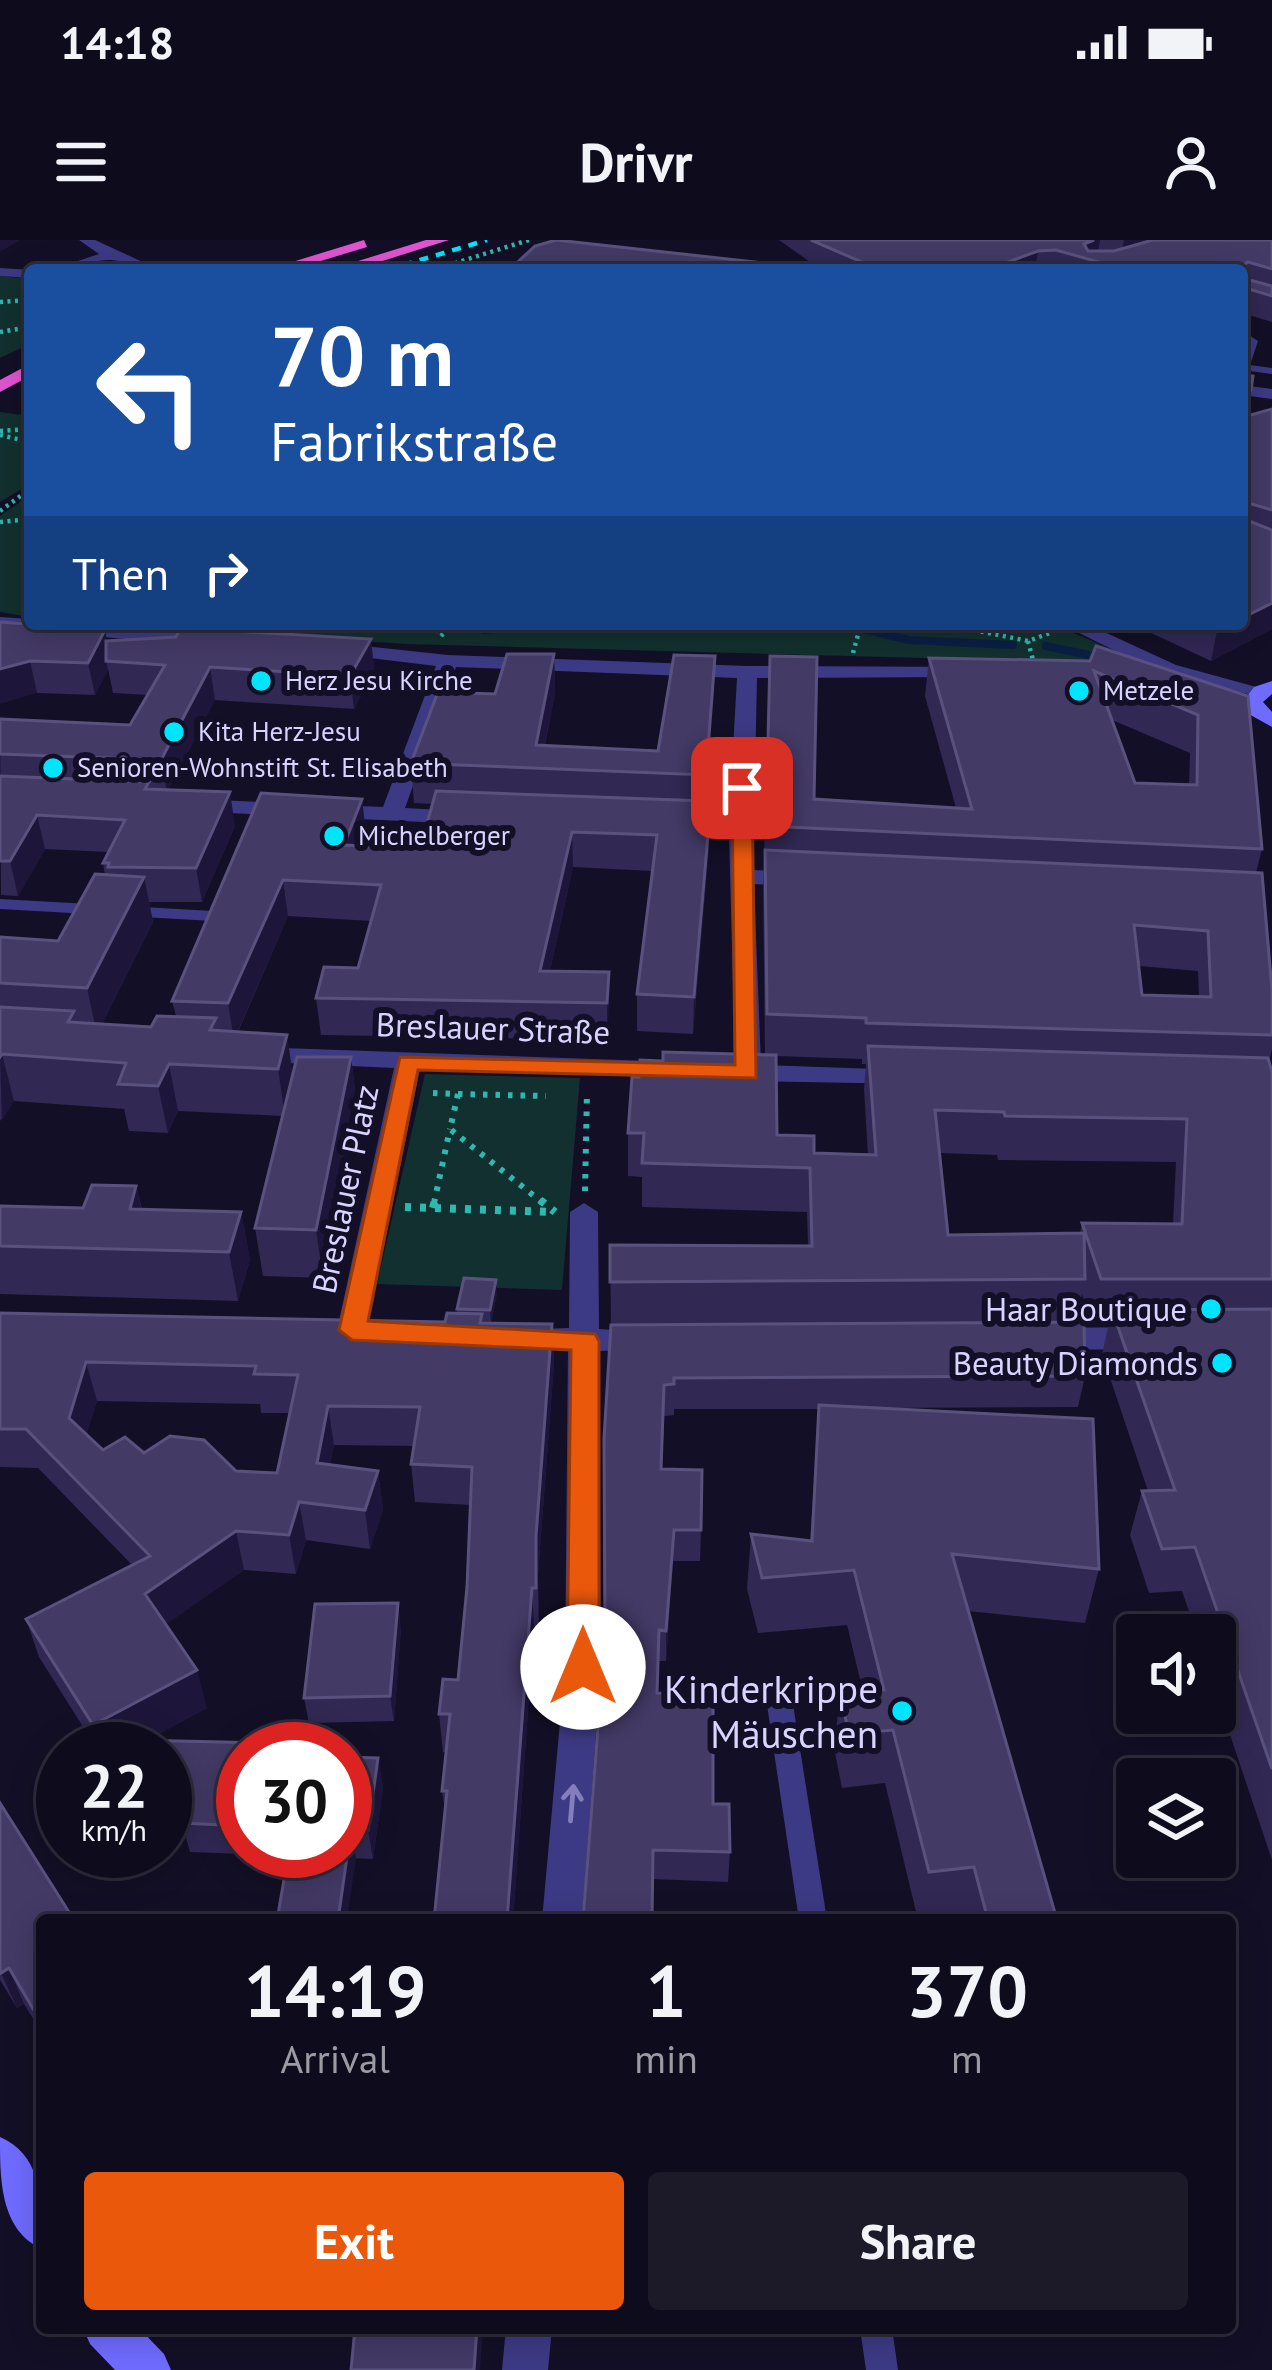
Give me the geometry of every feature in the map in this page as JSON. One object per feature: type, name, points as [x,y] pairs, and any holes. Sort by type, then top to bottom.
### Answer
[{"type":"highway","points":[[294,264],[376,240]]},
{"type":"highway","points":[[327,264],[410,240]]},
{"type":"highway","points":[[358,264],[442,240]]},
{"type":"main road","points":[[1266,718],[1253,702],[1267,689]]},
{"type":"main road","points":[[0,2159],[36,2217]]},
{"type":"main road","points":[[109,2334],[132,2370]]},
{"type":"main road","points":[[111,2334],[148,2370]]},
{"type":"street","points":[[86,240],[136,264]]},
{"type":"street","points":[[79,264],[110,255]]},
{"type":"street","points":[[90,630],[243,642]]},
{"type":"street","points":[[1068,630],[1169,670],[1266,718]]},
{"type":"street","points":[[311,647],[448,661],[747,672],[990,671]]},
{"type":"street","points":[[392,814],[448,661]]},
{"type":"street","points":[[1114,671],[1169,670],[1267,689]]},
{"type":"street","points":[[747,672],[740,827],[748,1073]]},
{"type":"street","points":[[164,805],[254,820],[392,814],[485,818]]},
{"type":"street","points":[[648,824],[740,827]]},
{"type":"street","points":[[742,875],[834,880]]},
{"type":"street","name":"Breslauer Straße","points":[[226,1053],[938,1079]]},
{"type":"street","name":"Breslauer Platz","points":[[352,1331],[408,1062]]},
{"type":"street","points":[[562,1914],[583,1667],[585,1341],[569,1212]]},
{"type":"street","points":[[492,1337],[680,1341]]},
{"type":"street","points":[[1012,1339],[1177,1338]]},
{"type":"street","points":[[525,2370],[528,2334]]},
{"type":"lane","points":[[0,904],[214,916]]},
{"type":"lane","points":[[779,1698],[812,1914]]},
{"type":"lane","points":[[877,2334],[882,2370]]},
{"type":"path","points":[[453,264],[529,240]]},
{"type":"path","points":[[437,630],[441,635]]},
{"type":"path","points":[[974,630],[1028,641],[1058,630]]},
{"type":"path","points":[[1028,641],[1034,664]]},
{"type":"path","points":[[569,1212],[587,1097],[587,1066]]},
{"type":"path","points":[[402,1093],[587,1097]]},
{"type":"path","points":[[433,1208],[458,1094]]},
{"type":"path","points":[[450,1130],[569,1212]]},
{"type":"path","points":[[379,1206],[569,1212]]},
{"type":"green space","points":[[0,276],[24,278],[24,347],[0,358]]},
{"type":"green space","points":[[0,412],[24,415],[24,488],[0,502]]},
{"type":"green space","points":[[24,499],[24,616],[0,612],[0,516]]},
{"type":"green space","points":[[208,630],[1066,630],[1116,651],[1118,659],[1108,663],[405,644]]},
{"type":"green space","points":[[425,1074],[580,1078],[562,1290],[377,1284]]},
{"type":"building","points":[[556,240],[773,264],[516,264],[535,246]]},
{"type":"building","points":[[811,240],[1094,240],[1084,244],[1088,251],[1114,251],[1153,240],[1272,240],[1272,269],[1248,262],[1106,264],[1056,250],[1002,264],[866,264]]},
{"type":"building","points":[[1248,280],[1272,286],[1272,296],[1248,289]]},
{"type":"building","points":[[1272,409],[1272,510],[1248,503],[1248,416]]},
{"type":"building","points":[[1248,521],[1272,530],[1272,603],[1248,615]]},
{"type":"building","points":[[0,622],[24,624],[24,630],[105,630],[88,663],[30,661],[0,669]]},
{"type":"building","points":[[179,630],[215,630],[371,639],[350,676],[210,667],[161,760],[0,754],[0,719],[130,725],[165,665],[106,661],[106,641],[176,637]]},
{"type":"building","points":[[1096,646],[1248,696],[1262,849],[766,826],[770,656],[817,657],[814,799],[972,809],[929,658],[1090,661]],"holes":[[[1094,671],[1198,715],[1197,785],[1135,783]]]},
{"type":"building","points":[[507,654],[554,654],[536,745],[658,751],[674,655],[715,656],[706,775],[411,763],[438,692],[495,694]]},
{"type":"building","points":[[0,776],[149,782],[145,789],[230,792],[196,868],[108,867],[109,863],[103,863],[125,820],[37,815],[10,861],[0,861]]},
{"type":"building","points":[[436,791],[704,801],[704,812],[710,812],[694,997],[637,994],[657,835],[572,832],[540,971],[609,972],[607,1003],[316,998],[324,967],[358,968],[381,885],[283,880],[228,1003],[172,1001],[261,793],[362,799],[344,845],[420,849]]},
{"type":"building","points":[[765,850],[1262,873],[1272,1035],[866,1023],[866,1018],[767,1014]],"holes":[[[1134,925],[1208,931],[1211,997],[1142,995]]]},
{"type":"building","points":[[95,874],[144,877],[87,988],[0,983],[0,937],[58,941]]},
{"type":"building","points":[[0,1007],[74,1011],[68,1022],[151,1027],[157,1016],[216,1018],[210,1030],[287,1035],[278,1069],[169,1064],[158,1086],[118,1084],[126,1063],[0,1057]]},
{"type":"building","points":[[868,1046],[1268,1058],[1272,1072],[1272,1279],[1101,1279],[1082,1223],[1182,1224],[1187,1119],[935,1110],[948,1235],[1084,1233],[1085,1279],[610,1282],[610,1245],[812,1246],[810,1168],[642,1163],[644,1133],[628,1133],[632,1077],[639,1077],[640,1060],[663,1061],[663,1052],[776,1055],[777,1135],[814,1136],[814,1153],[876,1155]]},
{"type":"building","points":[[297,1057],[351,1057],[316,1230],[255,1228]]},
{"type":"building","points":[[92,1185],[136,1186],[130,1209],[241,1212],[229,1252],[0,1246],[0,1206],[83,1208]]},
{"type":"building","points":[[464,1278],[496,1280],[490,1310],[457,1309]]},
{"type":"building","points":[[1272,1309],[1272,1769],[1236,1665],[1236,1614],[1218,1614],[1195,1547],[1162,1549],[1142,1491],[1175,1490],[1112,1310]]},
{"type":"building","points":[[0,1313],[445,1322],[447,1313],[482,1314],[480,1323],[552,1324],[536,1588],[532,1588],[507,1914],[435,1914],[450,1714],[439,1714],[443,1679],[458,1680],[472,1467],[411,1464],[420,1407],[328,1406],[317,1463],[378,1471],[365,1510],[299,1502],[289,1535],[236,1531],[145,1594],[197,1670],[91,1722],[26,1619],[150,1556],[26,1429],[0,1429]],"holes":[[[86,1362],[256,1366],[254,1374],[298,1375],[277,1473],[236,1471],[204,1440],[170,1436],[144,1453],[125,1437],[103,1450],[69,1418]]]},
{"type":"building","points":[[1084,1322],[1085,1376],[674,1378],[674,1384],[664,1385],[661,1469],[702,1470],[701,1530],[674,1530],[666,1631],[659,1630],[657,1693],[713,1695],[713,1804],[729,1804],[730,1852],[653,1850],[652,1914],[583,1914],[605,1637],[604,1438],[611,1325]]},
{"type":"building","points":[[819,1405],[1093,1419],[1099,1569],[952,1554],[1055,1914],[986,1914],[974,1867],[929,1872],[893,1730],[849,1734],[840,1694],[884,1690],[854,1570],[762,1578],[751,1534],[812,1541]]},
{"type":"building","points":[[398,1603],[390,1696],[304,1698],[315,1604]]},
{"type":"building","points":[[192,1741],[216,1742],[216,1825],[192,1823]]},
{"type":"building","points":[[372,1758],[378,1758],[372,1801]]},
{"type":"building","points":[[0,1803],[36,1860],[36,1878],[47,1878],[70,1914],[36,1914],[36,2014],[9,1968],[1,1973]]},
{"type":"building","points":[[284,1878],[344,1878],[339,1914],[278,1914]]},
{"type":"building","points":[[354,2334],[477,2334],[474,2370],[351,2370]]},
{"type":"waterway","points":[[867,630],[909,640],[1013,645]]},
{"type":"waterway","points":[[1046,646],[1103,658]]},
{"type":"railway","points":[[407,264],[487,240]]},
{"type":"place","name":"Herz Jesu Kirche","points":[[261,681]]},
{"type":"place","name":"Metzele","points":[[1079,691]]},
{"type":"place","name":"Kita Herz-Jesu","points":[[174,732]]},
{"type":"place","name":"Senioren-Wohnstift St. Elisabeth","points":[[53,768]]},
{"type":"place","name":"Michelberger","points":[[334,836]]},
{"type":"place","name":"Haar Boutique","points":[[1211,1309]]},
{"type":"place","name":"Beauty Diamonds","points":[[1222,1363]]},
{"type":"place","name":"Kinderkrippe Mäuschen","points":[[902,1711]]},
{"type":"route","points":[[583,1667],[585,1341],[352,1330],[408,1062],[748,1073],[742,788]]}]
